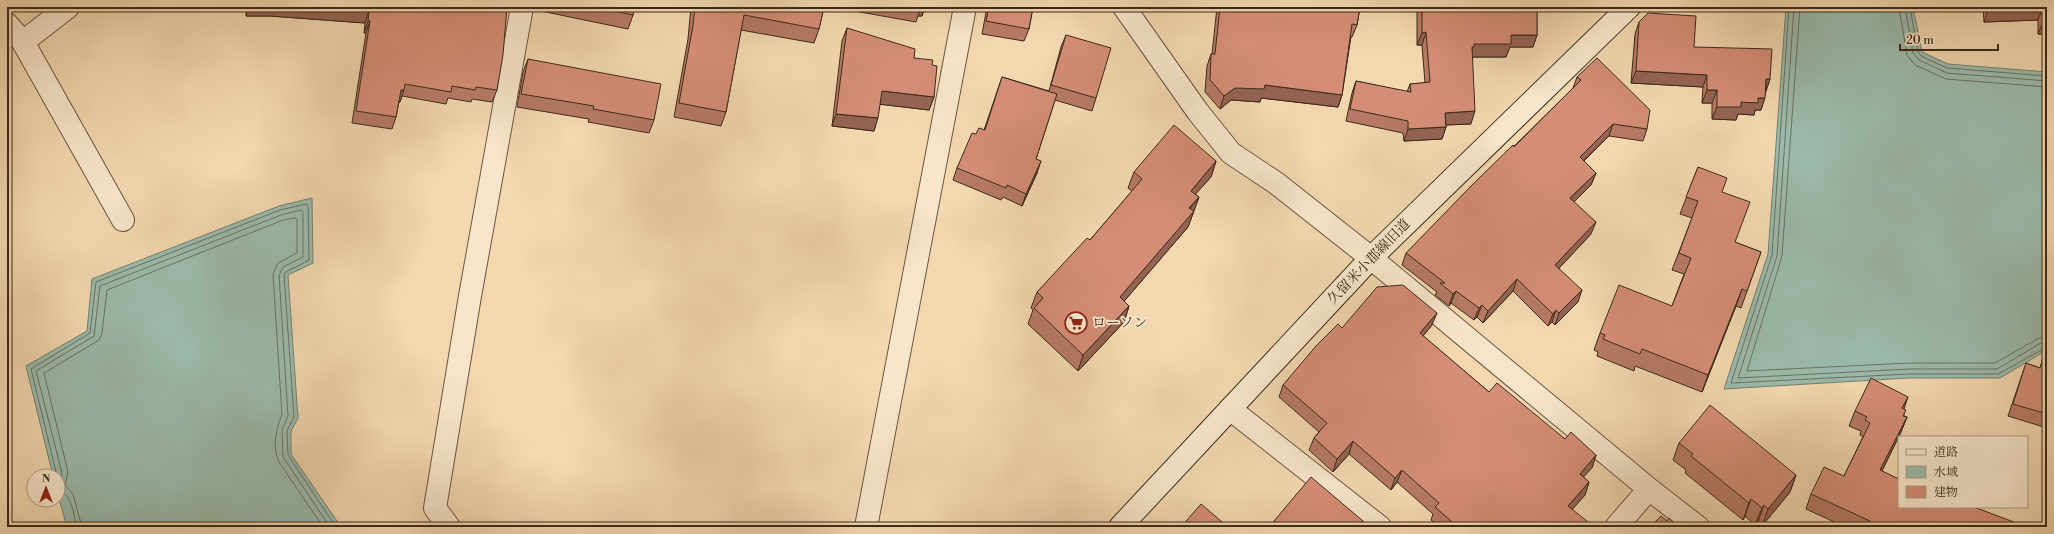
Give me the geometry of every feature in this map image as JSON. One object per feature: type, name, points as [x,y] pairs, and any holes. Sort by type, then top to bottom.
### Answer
[{"type":"street","points":[[23,42],[68,7]]},
{"type":"street","points":[[449,527],[435,508],[470,296],[522,7]]},
{"type":"street","points":[[866,527],[965,7]]},
{"type":"street","points":[[1124,7],[1198,112],[1231,153],[1276,183],[1371,258],[1649,489],[1698,527]]},
{"type":"street","name":"久留米小郡線旧道","points":[[1120,527],[1371,258],[1629,7]]},
{"type":"street","points":[[7,24],[23,42],[123,220]]},
{"type":"street","points":[[1230,409],[1380,527]]},
{"type":"street","points":[[1616,527],[1649,489]]},
{"type":"water","points":[[1786,7],[1913,7],[1922,52],[1948,64],[2047,72],[2047,350],[2000,378],[1909,378],[1724,389],[1768,254]]},
{"type":"water","points":[[312,198],[313,263],[288,275],[298,418],[291,431],[291,454],[341,527],[67,527],[62,508],[66,508],[66,468],[51,468],[26,366],[87,331],[92,279],[279,206]]},
{"type":"building","points":[[317,7],[507,7],[503,55],[497,90],[476,87],[475,90],[452,86],[451,92],[405,84],[404,90],[401,90],[396,117],[356,111],[370,21],[368,21],[369,11]]},
{"type":"building","points":[[596,7],[635,7],[633,15]]},
{"type":"building","points":[[695,7],[824,7],[819,29],[744,15],[726,112],[679,103]]},
{"type":"building","points":[[989,7],[1033,7],[1029,29],[986,21]]},
{"type":"building","points":[[1220,7],[1360,7],[1357,25],[1352,24],[1342,95],[1265,85],[1264,89],[1235,88],[1224,96],[1210,80],[1211,54],[1215,54]]},
{"type":"building","points":[[1422,7],[1537,7],[1537,35],[1511,35],[1511,44],[1474,44],[1474,47],[1472,47],[1475,111],[1445,113],[1446,127],[1408,129],[1408,121],[1350,109],[1356,81],[1411,92],[1410,84],[1430,82],[1426,32],[1422,33]]},
{"type":"building","points":[[2044,7],[2047,7],[2047,17],[2045,17]]},
{"type":"building","points":[[1648,13],[1696,16],[1694,47],[1772,49],[1770,79],[1766,79],[1765,98],[1758,98],[1758,103],[1741,102],[1741,107],[1717,107],[1717,90],[1707,90],[1707,75],[1636,71],[1639,22]]},
{"type":"building","points":[[847,28],[915,49],[914,58],[933,60],[932,65],[937,66],[934,97],[882,91],[878,118],[836,114]]},
{"type":"building","points":[[1066,35],[1111,48],[1096,98],[1051,85]]},
{"type":"building","points":[[1597,58],[1650,110],[1647,129],[1613,124],[1580,157],[1596,173],[1570,198],[1596,222],[1555,265],[1582,290],[1559,313],[1556,310],[1553,314],[1517,279],[1488,311],[1482,305],[1479,308],[1456,291],[1453,294],[1440,283],[1445,283],[1406,253],[1473,184],[1513,145],[1514,147],[1581,80],[1577,77]]},
{"type":"building","points":[[528,59],[661,84],[654,120],[593,109],[594,106],[521,94]]},
{"type":"building","points":[[1002,77],[1057,94],[1036,159],[1041,161],[1026,194],[1007,185],[1006,188],[957,168],[972,133],[976,134],[979,128],[985,130]]},
{"type":"building","points":[[1174,125],[1216,161],[1191,191],[1199,197],[1189,208],[1194,211],[1120,297],[1129,306],[1083,355],[1034,308],[1043,298],[1037,292],[1087,238],[1090,240],[1142,179],[1134,172]]},
{"type":"building","points":[[1698,167],[1727,178],[1722,192],[1750,202],[1735,242],[1761,252],[1747,291],[1742,289],[1708,375],[1642,349],[1640,354],[1603,339],[1605,335],[1600,333],[1619,285],[1672,306],[1691,258],[1679,253],[1698,201],[1686,197]]},
{"type":"building","points":[[1403,285],[1437,313],[1420,333],[1489,392],[1497,383],[1565,439],[1571,432],[1596,455],[1580,474],[1589,482],[1568,506],[1588,522],[1584,527],[1447,527],[1452,522],[1435,507],[1439,503],[1402,470],[1395,478],[1353,441],[1337,459],[1314,438],[1327,423],[1283,385],[1316,346],[1338,324],[1342,328],[1377,287]]},
{"type":"building","points":[[2044,355],[2047,356],[2047,414],[2013,404],[2026,363],[2040,368]]},
{"type":"building","points":[[1871,378],[1908,397],[1902,408],[1906,410],[1903,416],[1907,417],[1880,470],[1898,479],[1898,508],[1977,508],[2027,527],[1867,527],[1870,521],[1811,494],[1824,467],[1844,476],[1870,423],[1865,420],[1867,417],[1855,411]]},
{"type":"building","points":[[1710,405],[1796,475],[1768,509],[1764,505],[1762,508],[1751,499],[1749,503],[1691,456],[1693,454],[1679,443]]},
{"type":"building","points":[[1311,477],[1363,521],[1358,527],[1269,527]]},
{"type":"building","points":[[1201,504],[1228,527],[1181,527]]},
{"type":"building","points":[[1661,516],[1667,521],[1669,518],[1677,525],[1681,522],[1687,527],[1650,527]]},
{"type":"place","name":"ローソン","points":[[1076,323]]}]
